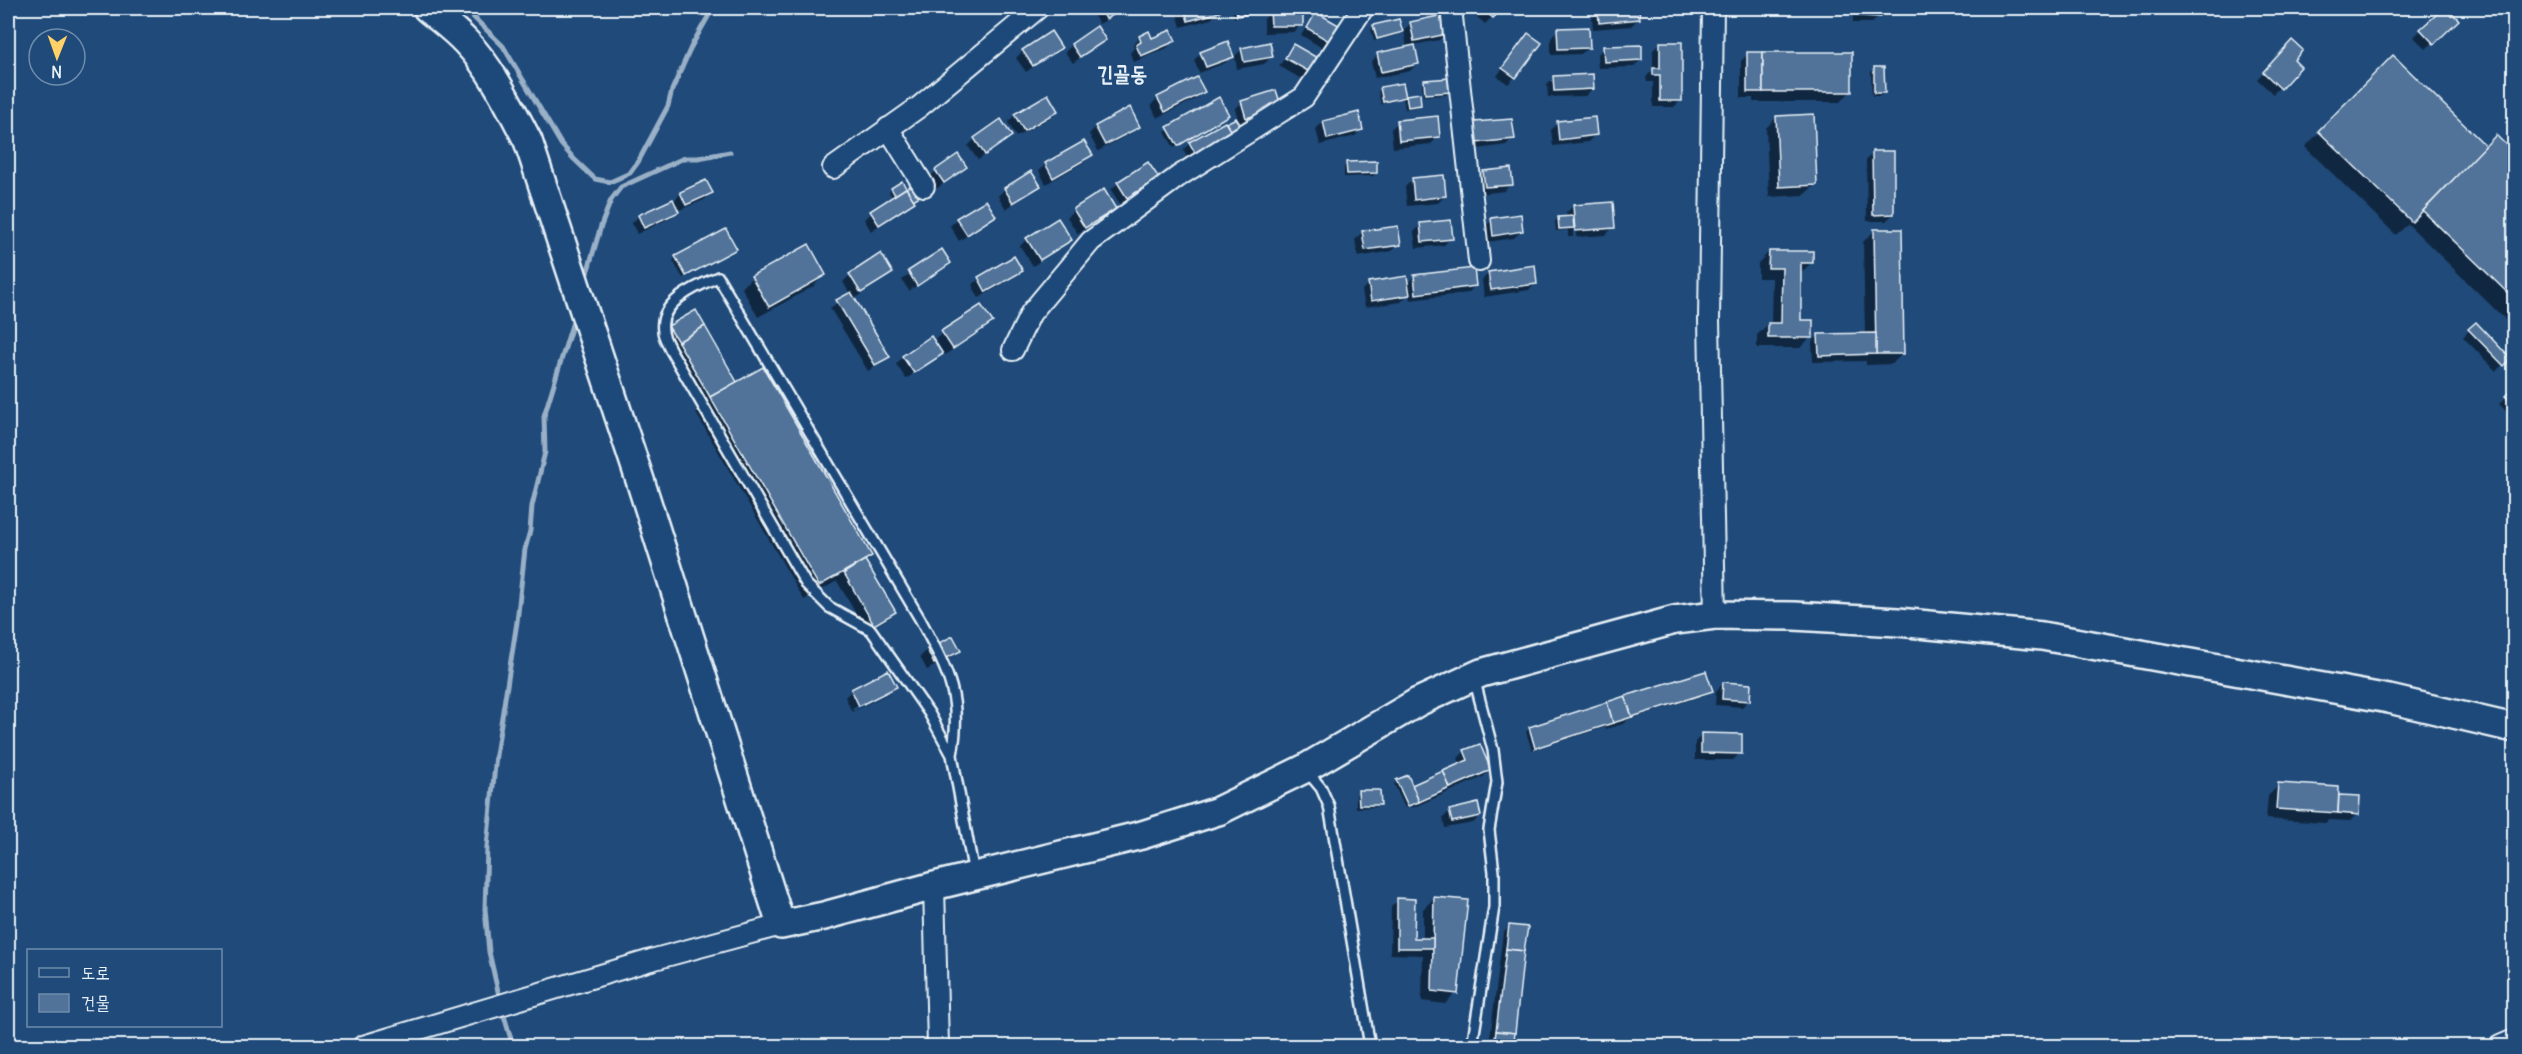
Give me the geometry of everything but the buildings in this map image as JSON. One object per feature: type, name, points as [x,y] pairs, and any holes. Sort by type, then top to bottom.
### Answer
[{"type":"main road","points":[[427,8],[465,41],[484,64],[504,95],[528,141],[639,477],[781,925],[1142,836],[1218,811],[1304,769],[1418,702],[1473,676],[1675,620],[1715,615],[1794,615],[1898,622],[2042,636],[2389,699],[2514,728]]},
{"type":"street","points":[[833,168],[919,107],[1038,8]]},
{"type":"street","points":[[1012,350],[1031,313],[1091,241],[1179,177],[1304,97],[1363,8]]},
{"type":"street","points":[[1451,8],[1479,261]]},
{"type":"street","points":[[1713,8],[1709,320],[1715,615]]},
{"type":"street","points":[[888,128],[924,186]]},
{"type":"street","points":[[934,886],[938,1047]]},
{"type":"street","points":[[363,1047],[651,960],[781,925]]},
{"type":"street","points":[[2500,1047],[2514,1040]]},
{"type":"lane","points":[[952,755],[956,736],[956,702],[949,674],[920,619],[718,277],[698,285],[678,298],[667,312],[662,330],[670,349],[806,584],[829,607],[871,630],[929,712],[952,755],[974,876]]},
{"type":"lane","points":[[1472,1047],[1494,907],[1494,872],[1489,830],[1497,782],[1493,750],[1473,676]]},
{"type":"lane","points":[[1304,769],[1321,788],[1329,806],[1370,1047]]},
{"type":"waterway","points":[[464,8],[503,46],[561,144],[595,179],[610,182],[630,173],[638,162],[668,106],[672,90],[692,45],[713,8]]},
{"type":"waterway","points":[[585,280],[611,200],[621,187],[684,158],[698,158],[730,152]]},
{"type":"waterway","points":[[500,1000],[489,952],[485,909],[487,847],[496,755],[517,622],[525,549],[530,531],[532,506],[545,452],[544,416],[575,315]]},
{"type":"waterway","points":[[502,1009],[513,1046]]},
{"type":"district","name":"긴골동","points":[[1122,74]]}]
